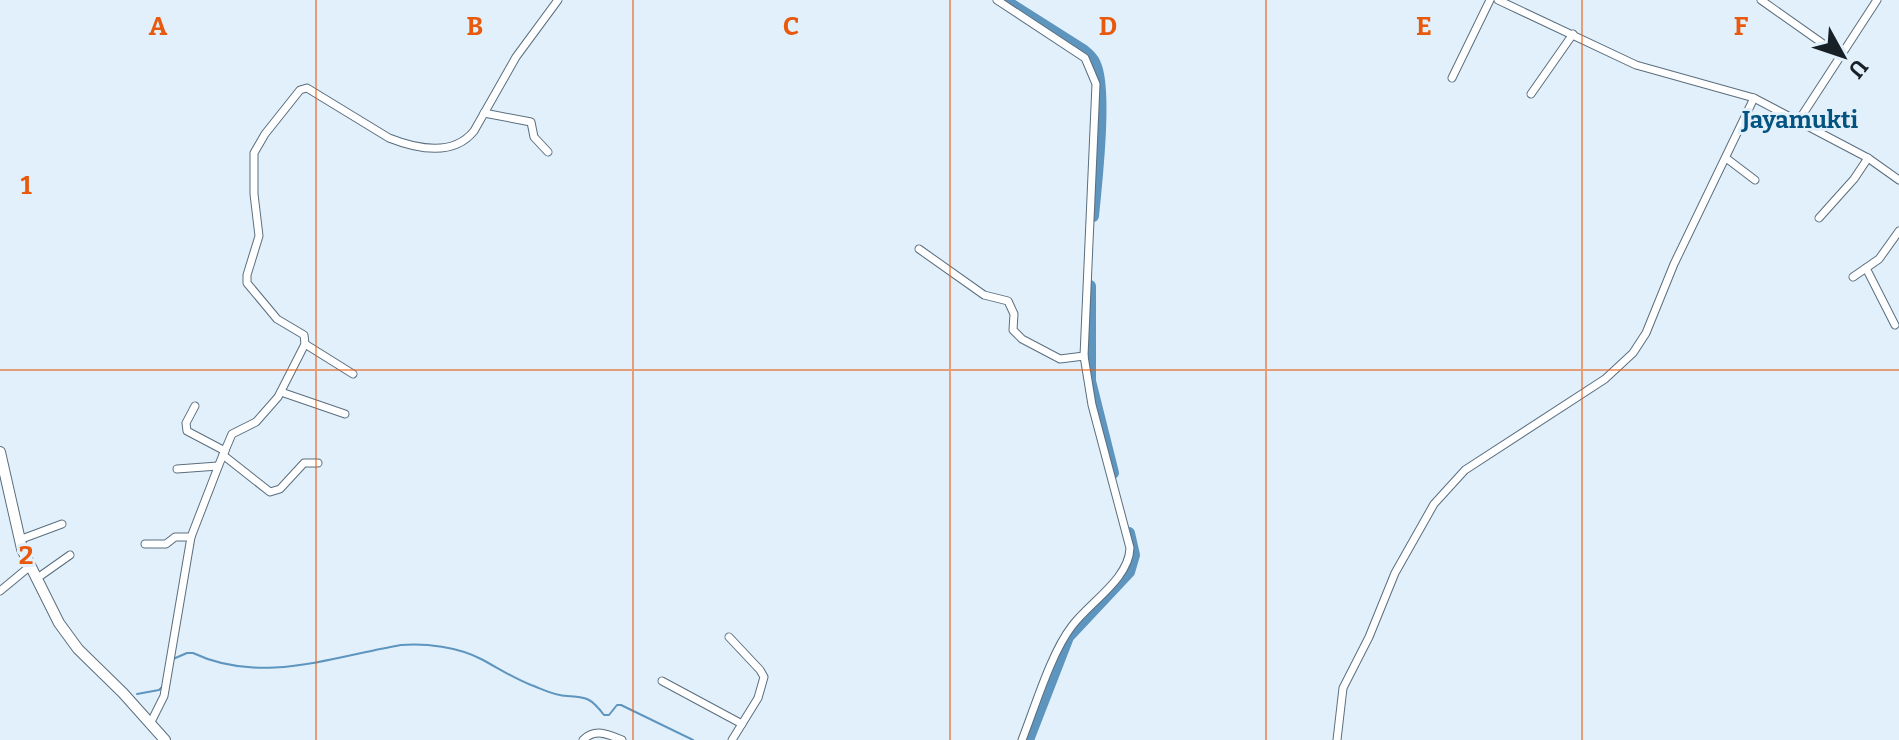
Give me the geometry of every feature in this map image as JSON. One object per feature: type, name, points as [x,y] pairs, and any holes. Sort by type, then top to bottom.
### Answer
[{"type":"main road","points":[[0,452],[19,540],[29,567],[72,643],[165,740]]},
{"type":"street","points":[[151,722],[161,705],[191,537],[218,466],[232,434],[256,422],[281,392],[305,344],[304,335],[277,319],[249,286],[247,279],[259,236],[252,168],[254,153],[300,90],[307,88],[389,138],[438,149],[457,146],[466,141],[516,57],[558,0]]},
{"type":"street","points":[[997,0],[1085,58],[1096,84],[1084,356],[1092,405],[1130,556],[1125,569],[1064,636],[1022,740]]},
{"type":"street","points":[[1452,78],[1490,0]]},
{"type":"street","points":[[1498,0],[1636,65],[1754,98],[1868,158],[1899,180]]},
{"type":"street","points":[[1761,0],[1839,55]]},
{"type":"street","points":[[1799,120],[1877,0]]},
{"type":"street","points":[[1531,94],[1573,34]]},
{"type":"street","points":[[1337,740],[1343,688],[1369,637],[1401,560],[1434,504],[1465,470],[1605,379],[1633,353],[1646,333],[1674,264],[1754,98]]},
{"type":"street","points":[[484,113],[532,122],[534,137],[548,152]]},
{"type":"street","points":[[1726,158],[1755,180]]},
{"type":"street","points":[[1819,218],[1854,179],[1868,158]]},
{"type":"street","points":[[1853,277],[1883,254],[1899,231]]},
{"type":"street","points":[[919,249],[984,295],[1008,301],[1014,314],[1013,330],[1022,339],[1060,359],[1084,356]]},
{"type":"street","points":[[1866,268],[1895,325]]},
{"type":"street","points":[[305,344],[353,374]]},
{"type":"street","points":[[281,392],[345,414]]},
{"type":"street","points":[[195,406],[186,423],[187,431],[224,453],[270,492],[280,489],[304,463],[318,463]]},
{"type":"street","points":[[177,469],[218,466]]},
{"type":"street","points":[[19,540],[62,524]]},
{"type":"street","points":[[145,544],[166,544],[175,537],[191,537]]},
{"type":"street","points":[[36,579],[70,555]]},
{"type":"street","points":[[0,591],[29,567]]},
{"type":"street","points":[[729,637],[764,677],[758,698],[732,740]]},
{"type":"street","points":[[662,681],[742,724]]},
{"type":"street","points":[[583,740],[598,732],[622,740]]},
{"type":"waterway","points":[[1004,0],[1083,50],[1094,62],[1100,115],[1093,216]]},
{"type":"waterway","points":[[1090,286],[1090,381],[1113,473]]},
{"type":"waterway","points":[[1028,740],[1068,637],[1129,572],[1134,555],[1129,533]]},
{"type":"waterway","points":[[173,659],[193,653],[218,662],[270,668],[296,666],[401,645],[442,647],[472,655],[549,692],[588,700],[604,715],[609,715],[617,705],[621,705],[693,740]]},
{"type":"waterway","points":[[137,694],[162,687]]},
{"type":"district","name":"Jayamukti","points":[[1800,120]]}]
